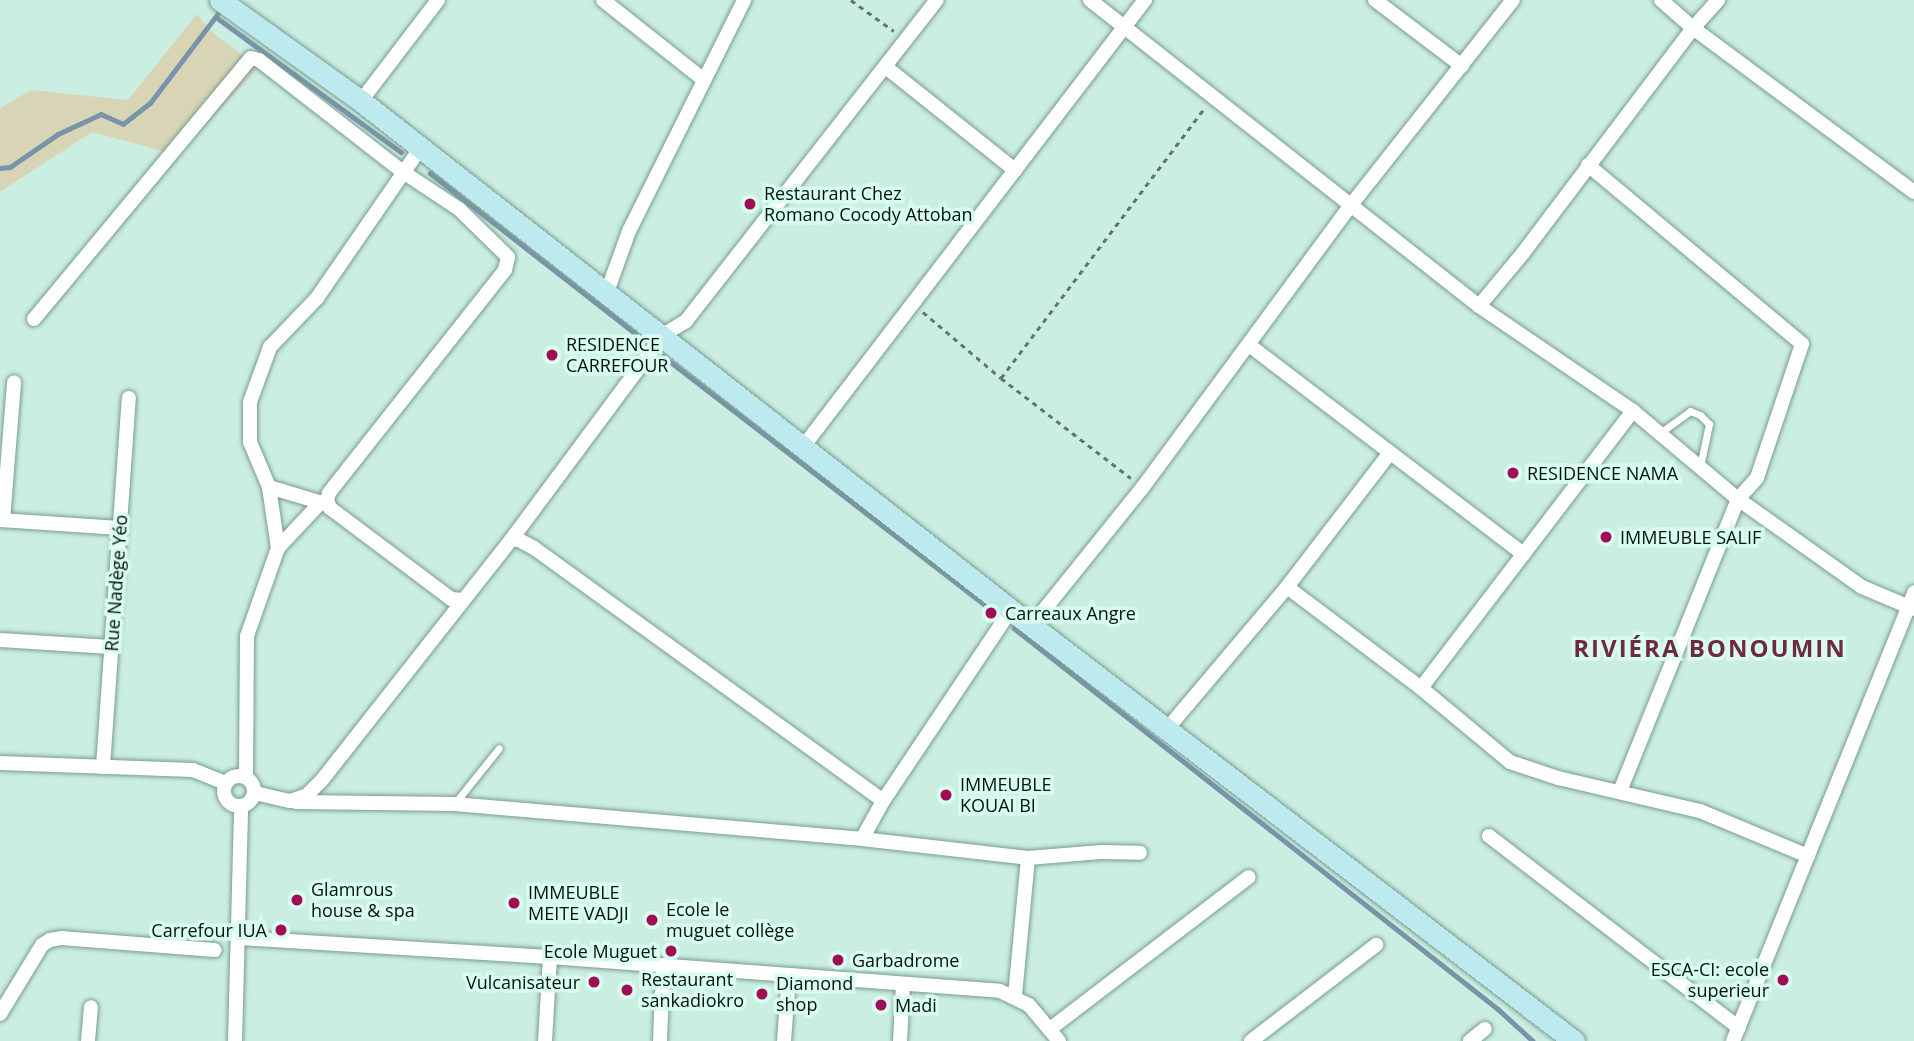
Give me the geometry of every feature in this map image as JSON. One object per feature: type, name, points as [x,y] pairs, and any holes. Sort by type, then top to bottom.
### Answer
[{"type":"street","points":[[361,101],[438,0]]},
{"type":"street","points":[[603,0],[704,80]]},
{"type":"street","points":[[607,292],[629,231],[744,0]]},
{"type":"street","points":[[290,802],[307,795],[322,780],[511,540],[663,335],[686,321],[887,68],[937,0]]},
{"type":"street","points":[[1090,0],[1479,306],[1633,411],[1738,499],[1862,587],[1911,608]]},
{"type":"street","points":[[803,447],[1145,0]]},
{"type":"street","points":[[1375,0],[1462,66]]},
{"type":"street","points":[[1032,625],[1143,487],[1351,205],[1513,0]]},
{"type":"street","points":[[1661,0],[1693,28],[1914,192]]},
{"type":"street","points":[[1479,306],[1693,28],[1718,0]]},
{"type":"street","points":[[228,6],[421,147],[1011,610],[1574,1041]]},
{"type":"street","points":[[34,319],[251,58],[259,61],[403,172],[459,209],[506,254],[509,261],[505,270],[324,503],[278,548],[247,636],[246,776],[254,786],[255,793],[252,800],[241,807]]},
{"type":"street","points":[[887,68],[1015,170]]},
{"type":"street","points":[[278,548],[270,486],[250,442],[250,402],[257,376],[270,347],[317,298],[421,147]]},
{"type":"street","points":[[1588,165],[1802,344],[1756,478],[1738,499],[1620,791]]},
{"type":"street","points":[[1249,345],[1523,554]]},
{"type":"street","points":[[14,382],[1,520],[120,528]]},
{"type":"street","name":"Rue Nadège Yéo","points":[[103,767],[129,398]]},
{"type":"street","points":[[1421,688],[1633,411]]},
{"type":"street","points":[[1167,729],[1287,587],[1390,453]]},
{"type":"street","points":[[270,486],[324,503],[451,599],[463,600]]},
{"type":"street","points":[[511,540],[519,540],[534,548],[883,801]]},
{"type":"street","points":[[1287,587],[1421,688],[1510,762],[1558,778],[1700,810],[1808,856]]},
{"type":"street","points":[[1489,836],[1736,1034],[1911,608],[1914,592]]},
{"type":"street","points":[[862,839],[883,801],[1011,610]]},
{"type":"street","points":[[0,640],[111,647]]},
{"type":"street","points":[[0,763],[193,770],[226,783]]},
{"type":"street","points":[[241,807],[226,799],[226,783],[234,776],[246,776]]},
{"type":"street","points":[[255,793],[290,802],[455,804],[862,839],[1028,858],[1101,852],[1140,853]]},
{"type":"street","points":[[235,1041],[241,807]]},
{"type":"street","points":[[1014,996],[1028,858]]},
{"type":"street","points":[[239,938],[550,957],[903,986],[1000,991],[1029,1004],[1055,1035],[1249,877]]},
{"type":"street","points":[[0,1014],[42,944],[50,940],[215,950]]},
{"type":"street","points":[[1251,1041],[1376,945]]},
{"type":"street","points":[[545,1041],[550,957]]},
{"type":"street","points":[[660,1041],[663,965]]},
{"type":"street","points":[[784,1041],[789,976]]},
{"type":"street","points":[[900,1041],[903,986]]},
{"type":"street","points":[[88,1041],[91,1007]]},
{"type":"street","points":[[1470,1041],[1485,1029]]},
{"type":"lane","points":[[1660,433],[1690,411],[1700,415],[1709,424],[1709,436],[1700,467]]},
{"type":"lane","points":[[455,804],[499,748]]},
{"type":"path","points":[[851,0],[906,40]]},
{"type":"path","points":[[1001,378],[1212,98]]},
{"type":"path","points":[[913,303],[1001,378],[1143,487]]},
{"type":"shaded area","points":[[197,14],[211,31],[258,68],[178,155],[92,132],[0,192],[0,108],[31,90],[128,100]]},
{"type":"waterway","points":[[0,168],[10,167],[58,134],[101,114],[123,124],[150,103],[219,12]]},
{"type":"waterway","points":[[216,17],[401,152]]},
{"type":"waterway","points":[[430,173],[644,340]]},
{"type":"waterway","points":[[663,356],[994,612]]},
{"type":"waterway","points":[[1014,628],[1498,1009],[1533,1041]]},
{"type":"place","name":"Restaurant Chez Romano Cocody Attoban","points":[[750,204]]},
{"type":"place","name":"RESIDENCE CARREFOUR","points":[[552,355]]},
{"type":"place","name":"RESIDENCE NAMA","points":[[1513,473]]},
{"type":"place","name":"IMMEUBLE SALIF","points":[[1606,537]]},
{"type":"place","name":"Carreaux Angre","points":[[991,613]]},
{"type":"place","name":"IMMEUBLE KOUAI BI","points":[[946,795]]},
{"type":"place","name":"Glamrous house & spa","points":[[297,900]]},
{"type":"place","name":"IMMEUBLE MEITE VADJI","points":[[514,903]]},
{"type":"place","name":"Ecole le muguet collège","points":[[652,920]]},
{"type":"place","name":"Carrefour IUA","points":[[281,930]]},
{"type":"place","name":"Ecole Muguet","points":[[671,951]]},
{"type":"place","name":"Garbadrome","points":[[838,960]]},
{"type":"place","name":"ESCA-CI: ecole superieur","points":[[1783,980]]},
{"type":"place","name":"Vulcanisateur","points":[[594,982]]},
{"type":"place","name":"Restaurant sankadiokro","points":[[627,990]]},
{"type":"place","name":"Diamond shop","points":[[762,994]]},
{"type":"place","name":"Madi","points":[[881,1005]]},
{"type":"district","name":"RIVIÉRA BONOUMIN","points":[[1710,648]]}]
